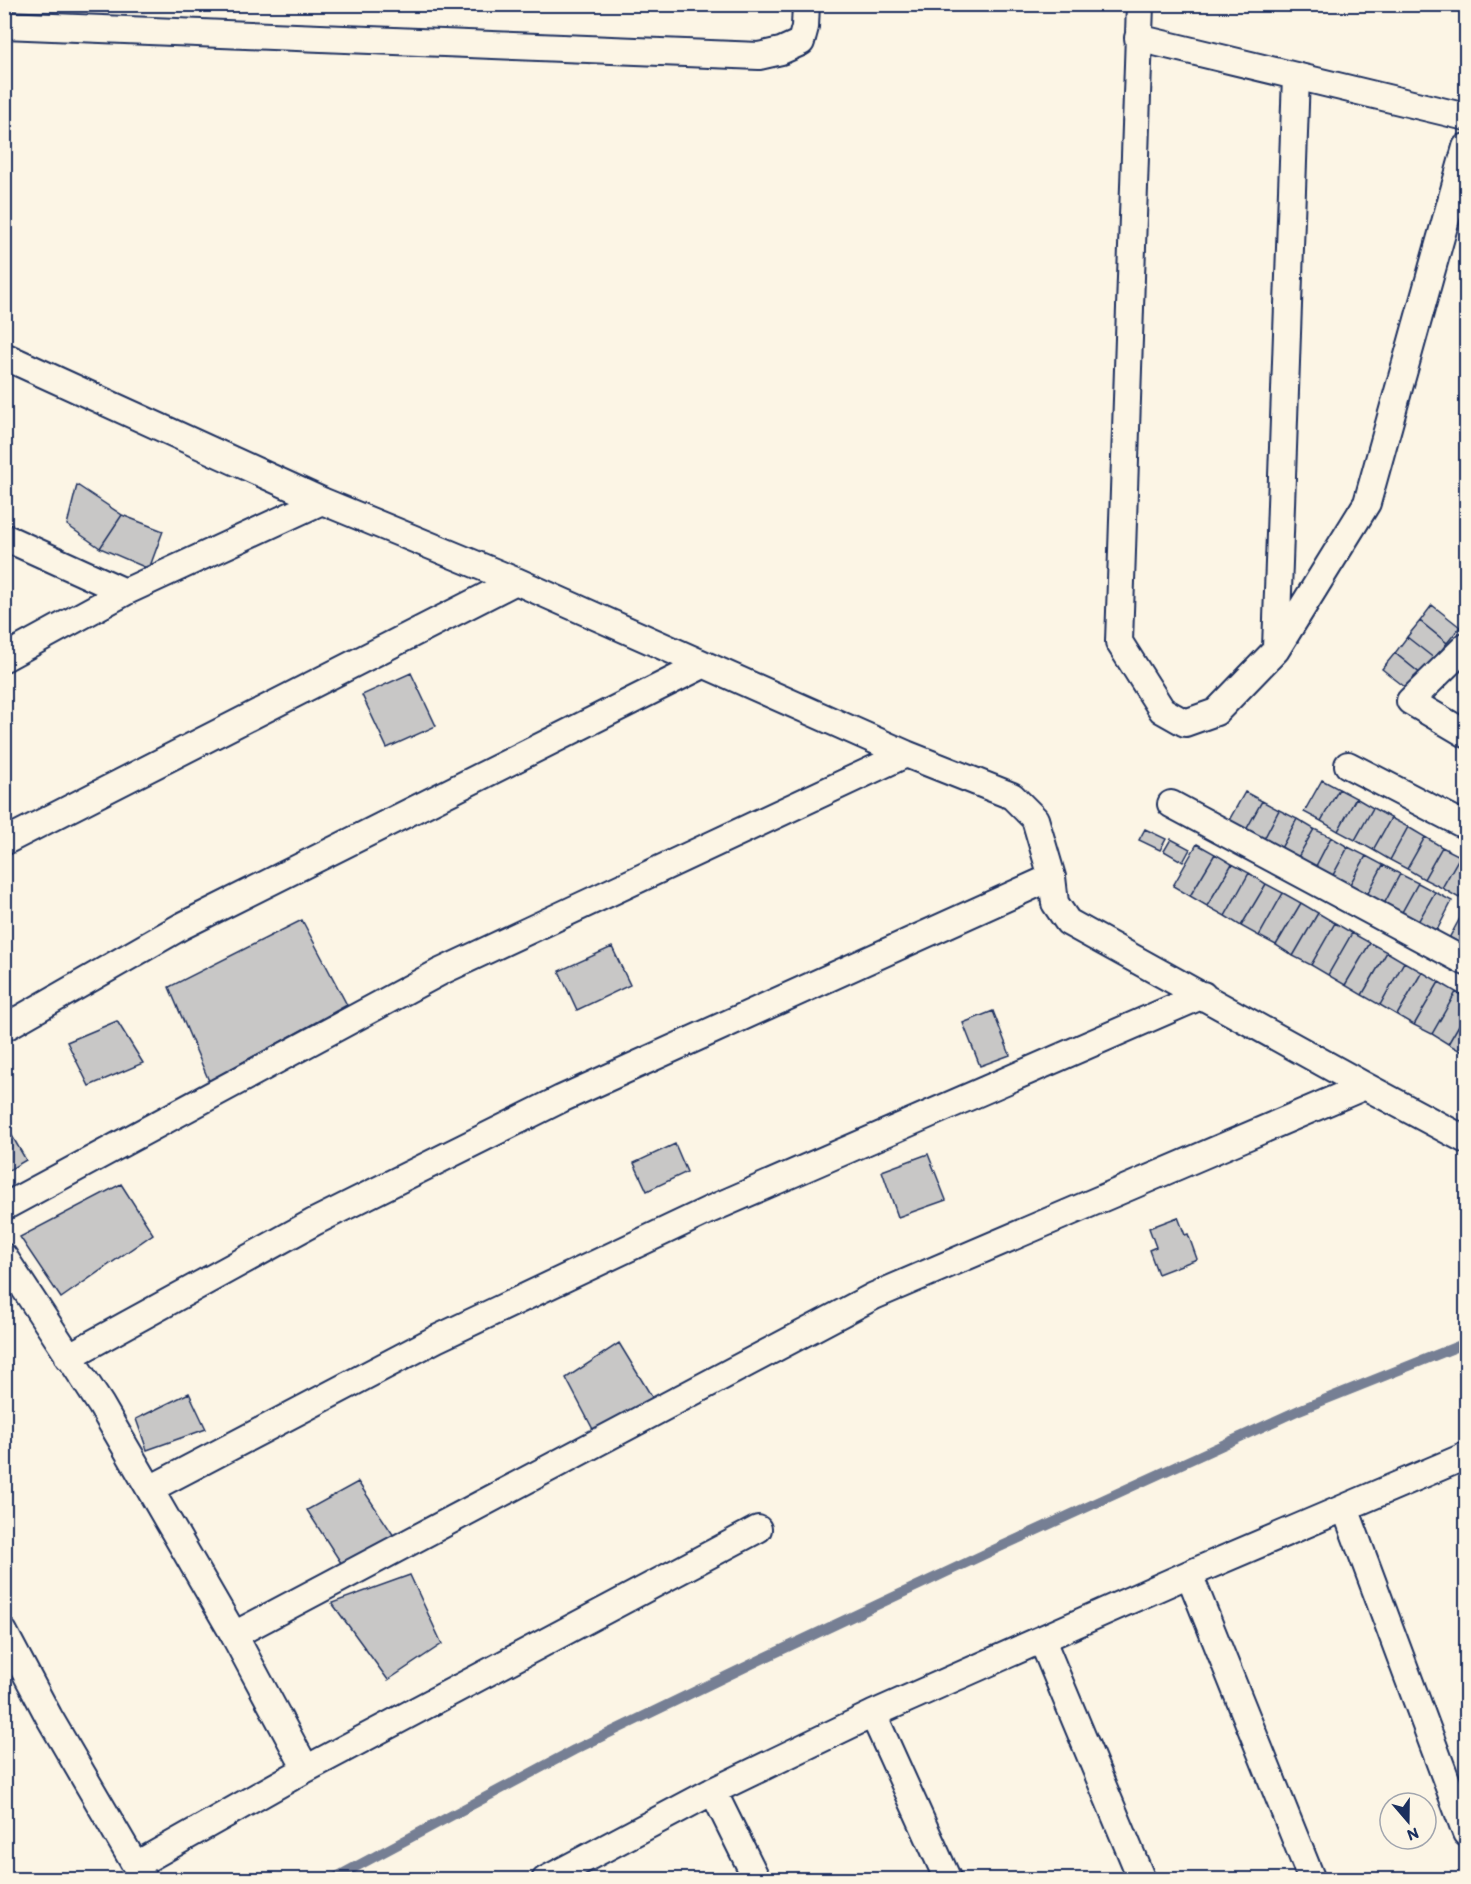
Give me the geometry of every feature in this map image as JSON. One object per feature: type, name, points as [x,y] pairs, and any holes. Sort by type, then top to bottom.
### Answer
[{"type":"street","points":[[4,25],[759,56],[781,51],[801,42],[805,27],[806,4]]},
{"type":"street","points":[[1140,4],[1119,642],[1162,710],[1185,723],[1216,712],[1276,650],[1367,503],[1467,147]]},
{"type":"street","points":[[1138,38],[1467,117]]},
{"type":"street","points":[[1276,650],[1296,76]]},
{"type":"street","points":[[4,357],[322,501],[516,581],[906,754],[1012,796],[1035,819],[1052,877],[1055,903],[1068,922],[1467,1140]]},
{"type":"street","points":[[4,658],[125,592],[322,501]]},
{"type":"street","points":[[4,537],[125,592]]},
{"type":"street","points":[[4,843],[516,581]]},
{"type":"street","points":[[1467,646],[1410,701],[1467,734]]},
{"type":"street","points":[[4,1028],[182,926],[703,665]]},
{"type":"street","points":[[4,1208],[440,972],[906,754]]},
{"type":"street","points":[[1348,765],[1467,826]]},
{"type":"street","points":[[1171,804],[1467,962]]},
{"type":"street","points":[[68,1357],[315,1222],[561,1099],[1052,877]]},
{"type":"street","points":[[150,1489],[436,1339],[709,1210],[1203,995]]},
{"type":"street","points":[[234,1635],[874,1296],[1365,1086]]},
{"type":"street","points":[[4,1257],[100,1404],[234,1635],[306,1770]]},
{"type":"street","points":[[546,1879],[713,1791],[873,1714],[1189,1574],[1467,1456]]},
{"type":"street","points":[[1345,1508],[1467,1833]]},
{"type":"street","points":[[4,1632],[49,1717],[140,1872],[306,1770],[758,1528]]},
{"type":"street","points":[[1189,1574],[1312,1880]]},
{"type":"street","points":[[1042,1640],[1142,1880]]},
{"type":"street","points":[[873,1714],[948,1880]]},
{"type":"street","points":[[713,1791],[757,1880]]},
{"type":"building","points":[[77,485],[122,515],[100,548],[67,525]]},
{"type":"building","points":[[122,515],[163,531],[149,569],[100,548]]},
{"type":"building","points":[[1432,605],[1460,627],[1447,643],[1420,621]]},
{"type":"building","points":[[1420,621],[1447,643],[1435,659],[1407,637]]},
{"type":"building","points":[[1407,637],[1435,659],[1422,675],[1395,653]]},
{"type":"building","points":[[1395,653],[1422,675],[1410,691],[1382,669]]},
{"type":"building","points":[[411,673],[436,726],[387,748],[362,695]]},
{"type":"building","points":[[1322,780],[1339,789],[1321,821],[1304,812]]},
{"type":"building","points":[[1339,789],[1356,798],[1338,831],[1321,821]]},
{"type":"building","points":[[1245,792],[1262,801],[1245,832],[1228,822]]},
{"type":"building","points":[[1356,798],[1373,808],[1355,840],[1338,831]]},
{"type":"building","points":[[1262,801],[1279,810],[1263,841],[1245,832]]},
{"type":"building","points":[[1373,808],[1391,818],[1373,850],[1355,840]]},
{"type":"building","points":[[1279,810],[1297,819],[1280,850],[1263,841]]},
{"type":"building","points":[[1391,818],[1408,827],[1390,860],[1373,850]]},
{"type":"building","points":[[1297,819],[1314,829],[1297,859],[1280,850]]},
{"type":"building","points":[[1408,827],[1425,837],[1407,869],[1390,860]]},
{"type":"building","points":[[1145,829],[1166,839],[1160,850],[1139,840]]},
{"type":"building","points":[[1314,829],[1331,837],[1315,868],[1297,859]]},
{"type":"building","points":[[1331,837],[1348,847],[1332,877],[1315,868]]},
{"type":"building","points":[[1425,837],[1442,847],[1424,879],[1407,869]]},
{"type":"building","points":[[1171,839],[1190,849],[1183,862],[1164,851]]},
{"type":"building","points":[[1197,844],[1215,854],[1190,896],[1173,886]]},
{"type":"building","points":[[1348,847],[1366,856],[1349,886],[1332,877]]},
{"type":"building","points":[[1442,847],[1460,856],[1442,888],[1424,879]]},
{"type":"building","points":[[1215,854],[1232,864],[1207,906],[1190,896]]},
{"type":"building","points":[[1366,856],[1383,865],[1367,895],[1349,886]]},
{"type":"building","points":[[1460,856],[1466,860],[1466,884],[1459,898],[1442,888]]},
{"type":"building","points":[[1232,864],[1249,873],[1225,916],[1207,906]]},
{"type":"building","points":[[1383,865],[1400,874],[1384,904],[1367,895]]},
{"type":"building","points":[[1249,873],[1266,884],[1241,926],[1225,916]]},
{"type":"building","points":[[1400,874],[1418,883],[1401,914],[1384,904]]},
{"type":"building","points":[[1418,883],[1435,892],[1418,922],[1401,914]]},
{"type":"building","points":[[1266,884],[1283,893],[1259,936],[1241,926]]},
{"type":"building","points":[[1435,892],[1452,901],[1436,932],[1418,922]]},
{"type":"building","points":[[1283,893],[1301,903],[1276,945],[1259,936]]},
{"type":"building","points":[[1301,903],[1318,913],[1293,956],[1276,945]]},
{"type":"building","points":[[1465,909],[1466,947],[1464,951],[1447,942]]},
{"type":"building","points":[[1318,913],[1335,923],[1311,965],[1293,956]]},
{"type":"building","points":[[302,920],[347,1005],[209,1081],[169,987]]},
{"type":"building","points":[[1335,923],[1352,933],[1328,975],[1311,965]]},
{"type":"building","points":[[1352,933],[1370,943],[1345,985],[1328,975]]},
{"type":"building","points":[[1370,943],[1387,952],[1362,995],[1345,985]]},
{"type":"building","points":[[612,947],[630,985],[577,1010],[559,971]]},
{"type":"building","points":[[1387,952],[1404,962],[1380,1005],[1362,995]]},
{"type":"building","points":[[1404,962],[1422,972],[1397,1015],[1380,1005]]},
{"type":"building","points":[[1422,972],[1439,982],[1414,1025],[1397,1015]]},
{"type":"building","points":[[1439,982],[1456,992],[1432,1034],[1414,1025]]},
{"type":"building","points":[[1456,992],[1466,998],[1466,1013],[1448,1044],[1432,1034]]},
{"type":"building","points":[[993,1011],[1010,1055],[980,1066],[963,1023]]},
{"type":"building","points":[[1466,1013],[1466,1054],[1448,1044]]},
{"type":"building","points":[[117,1021],[143,1063],[89,1086],[67,1042]]},
{"type":"building","points":[[4,1122],[26,1160],[4,1173]]},
{"type":"building","points":[[675,1144],[687,1172],[647,1191],[634,1163]]},
{"type":"building","points":[[928,1154],[946,1200],[898,1217],[882,1171]]},
{"type":"building","points":[[121,1184],[153,1234],[61,1298],[20,1237]]},
{"type":"building","points":[[1178,1217],[1185,1235],[1188,1234],[1197,1259],[1158,1274],[1149,1250],[1156,1247],[1149,1228]]},
{"type":"building","points":[[619,1343],[655,1402],[596,1435],[566,1378]]},
{"type":"building","points":[[189,1393],[206,1429],[147,1450],[136,1419]]},
{"type":"building","points":[[358,1482],[396,1539],[343,1566],[307,1510]]},
{"type":"building","points":[[410,1575],[442,1644],[388,1680],[332,1603]]},
{"type":"waterway","points":[[331,1880],[574,1750],[762,1659],[1299,1410],[1466,1343]]}]
